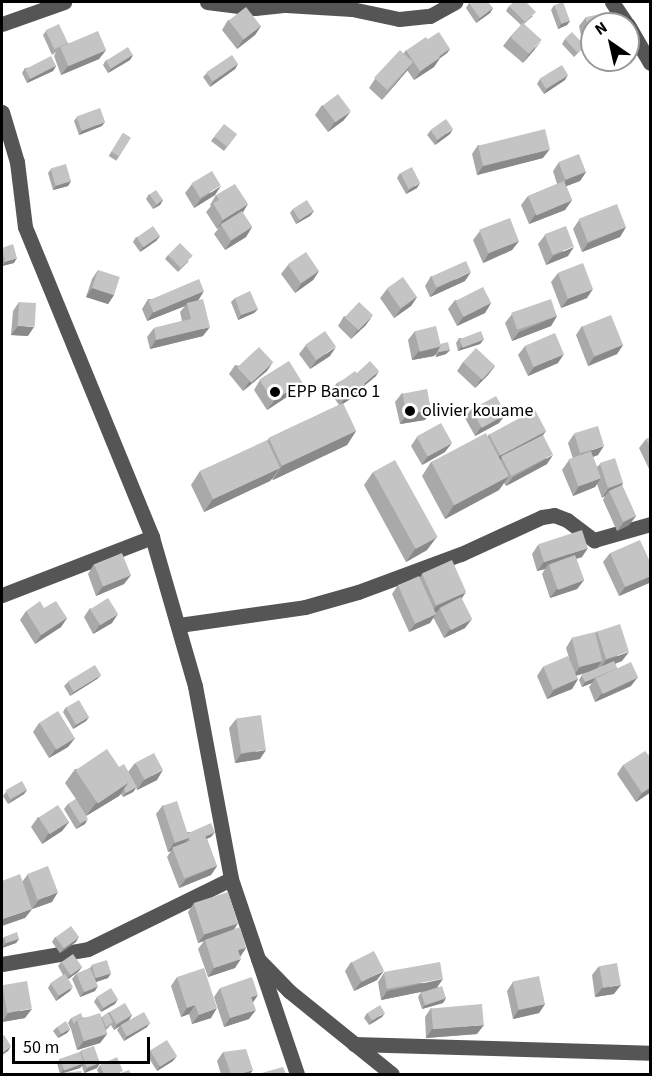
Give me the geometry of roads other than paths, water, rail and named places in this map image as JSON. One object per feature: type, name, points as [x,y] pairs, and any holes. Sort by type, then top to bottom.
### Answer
[{"type":"street","points":[[2,24],[64,2]]},
{"type":"street","points":[[207,2],[255,8],[286,5],[352,9],[399,19],[430,16],[455,2]]},
{"type":"street","points":[[640,44],[651,63]]},
{"type":"street","points":[[2,112],[17,162],[25,227],[152,537],[179,625],[195,687],[231,879],[254,955],[297,1074]]},
{"type":"street","points":[[179,625],[305,607],[358,592],[460,554],[542,517],[554,515],[567,520],[594,540],[651,524]]},
{"type":"street","points":[[2,595],[152,537]]},
{"type":"street","points":[[2,964],[88,949],[231,879]]},
{"type":"street","points":[[254,955],[289,991],[392,1074]]},
{"type":"street","points":[[354,1044],[651,1053]]},
{"type":"place","name":"EPP Banco 1","points":[[275,392]]},
{"type":"place","name":"olivier kouame","points":[[410,411]]}]
